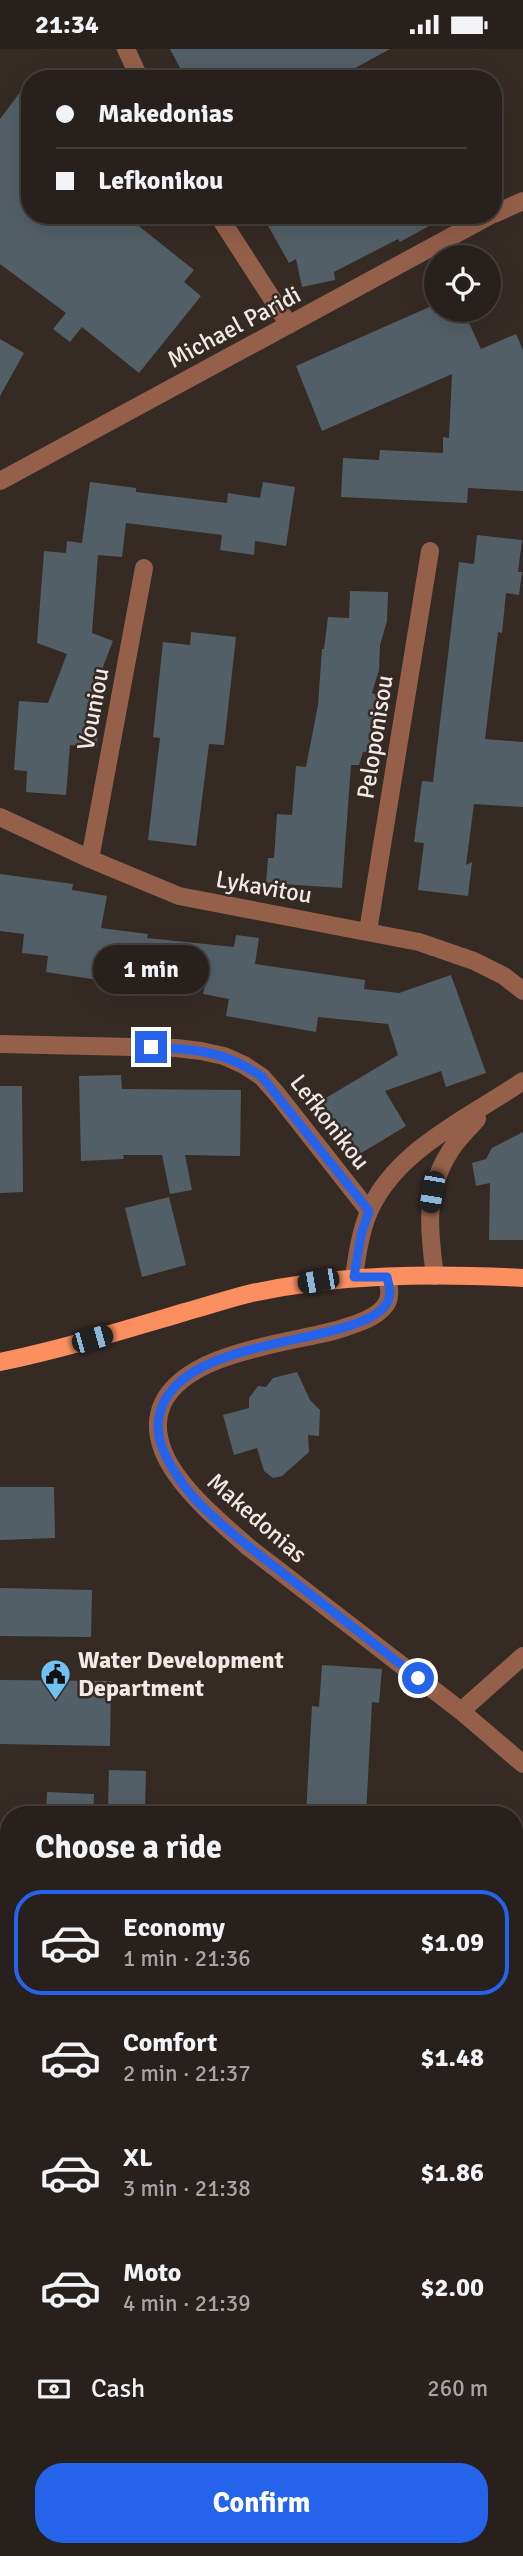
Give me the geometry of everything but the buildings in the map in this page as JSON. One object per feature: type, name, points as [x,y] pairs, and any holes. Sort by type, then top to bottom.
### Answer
[{"type":"main road","points":[[0,1362],[249,1294],[318,1281],[354,1277],[523,1278]]},
{"type":"street","points":[[126,49],[136,70]]},
{"type":"street","name":"Michael Paridi","points":[[502,210],[523,201]]},
{"type":"street","points":[[224,224],[289,325]]},
{"type":"street","name":"Michael Paridi","points":[[0,481],[475,224]]},
{"type":"street","name":"Peloponisou","points":[[368,931],[430,551]]},
{"type":"street","name":"Vouniou","points":[[90,859],[144,568]]},
{"type":"street","name":"Lykavitou","points":[[0,817],[179,896],[419,942],[474,961],[523,991]]},
{"type":"street","name":"Lefkonikou","points":[[0,1044],[176,1048],[224,1056],[244,1065],[262,1077],[277,1094],[369,1211]]},
{"type":"street","points":[[354,1277],[361,1235],[369,1211],[383,1188],[426,1144],[523,1081]]},
{"type":"street","points":[[435,1276],[429,1232],[432,1192],[450,1151],[491,1103]]},
{"type":"street","name":"Makedonias","points":[[387,1277],[389,1300],[383,1308],[362,1321],[231,1356],[208,1363],[190,1373],[174,1385],[166,1397],[156,1427],[174,1471],[186,1489],[214,1516],[247,1546],[461,1711],[523,1764]]},
{"type":"street","points":[[461,1711],[523,1656]]},
{"type":"place","name":"Water Development Department","points":[[55,1701]]},
{"type":"route","points":[[151,1047],[201,1051],[224,1056],[262,1077],[369,1211],[361,1235],[354,1277],[387,1277],[390,1293],[383,1308],[348,1327],[231,1356],[208,1363],[190,1373],[174,1385],[160,1411],[156,1427],[162,1447],[186,1489],[247,1546],[418,1678]]}]
